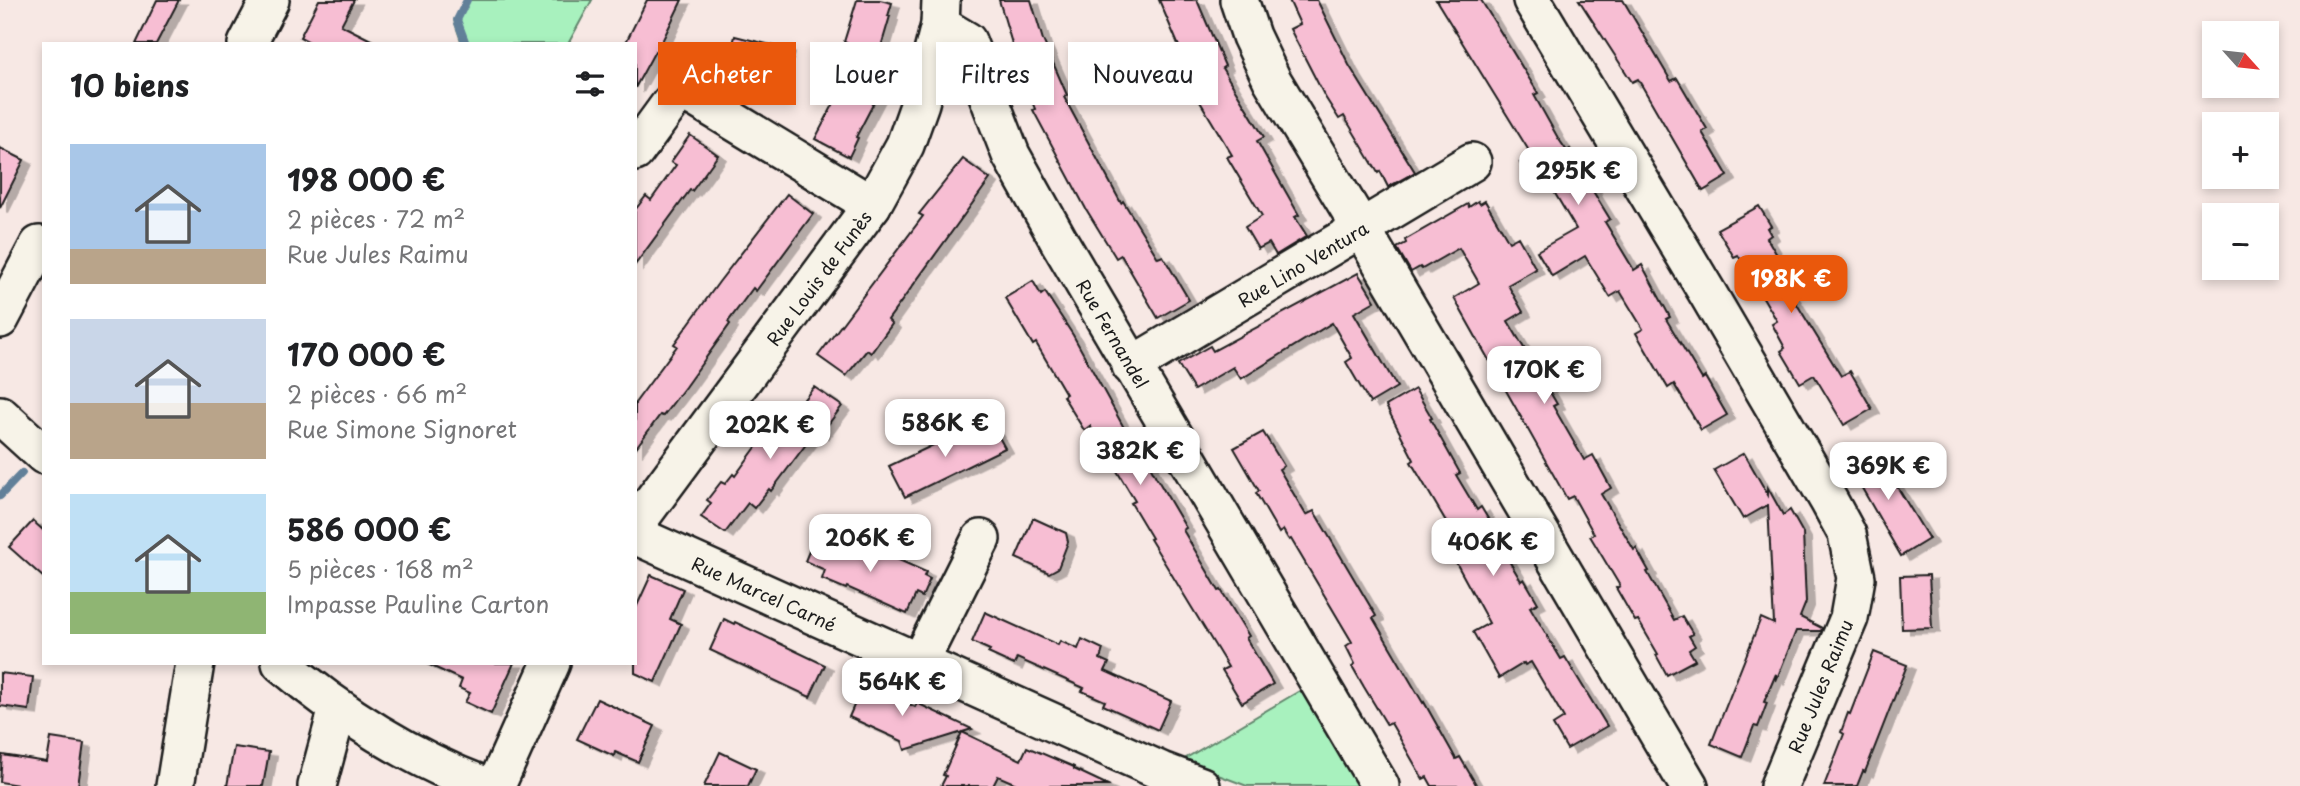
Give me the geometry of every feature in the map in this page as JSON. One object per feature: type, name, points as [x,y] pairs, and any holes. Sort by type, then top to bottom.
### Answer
[{"type":"street","points":[[248,42],[270,0]]},
{"type":"street","points":[[1239,0],[1251,36],[1272,80],[1689,786]]},
{"type":"street","name":"Rue Jules Raimu","points":[[1532,0],[1709,294],[1847,534],[1856,578],[1849,618],[1779,786]]},
{"type":"street","name":"Rue Louis de Funès","points":[[637,522],[872,205],[905,145],[919,103],[941,13]]},
{"type":"street","name":"Rue Fernandel","points":[[941,13],[967,41],[1011,155],[1131,366],[1380,786]]},
{"type":"street","points":[[637,149],[670,104],[684,91],[872,205]]},
{"type":"street","name":"Rue Lino Ventura","points":[[1131,366],[1472,162]]},
{"type":"street","points":[[0,319],[42,242]]},
{"type":"street","points":[[0,415],[42,453]]},
{"type":"street","name":"Rue Marcel Carné","points":[[637,536],[1161,771],[1201,786]]},
{"type":"street","points":[[919,663],[981,540]]},
{"type":"street","points":[[175,786],[195,665]]},
{"type":"street","points":[[283,665],[316,693],[363,724],[453,773],[495,779],[550,665]]},
{"type":"street","points":[[317,786],[338,708]]},
{"type":"green space","points":[[466,0],[592,0],[569,42],[461,42],[454,20]]},
{"type":"green space","points":[[1306,687],[1365,786],[1247,786],[1181,761]]},
{"type":"building","points":[[157,0],[179,0],[157,42],[137,42]]},
{"type":"building","points":[[319,0],[354,0],[341,25],[375,42],[309,42],[300,37]]},
{"type":"building","points":[[647,0],[682,0],[662,42],[658,42],[657,52],[655,51],[637,84],[637,42],[626,42]]},
{"type":"building","points":[[857,0],[892,3],[882,42],[844,42]]},
{"type":"building","points":[[999,0],[1031,0],[1044,42],[1011,42]]},
{"type":"building","points":[[1159,0],[1197,0],[1215,42],[1177,42]]},
{"type":"building","points":[[1289,0],[1317,0],[1349,65],[1415,172],[1388,187],[1344,116],[1339,119],[1325,97],[1290,29],[1300,24]]},
{"type":"building","points":[[1436,0],[1481,0],[1538,93],[1534,95],[1558,138],[1567,151],[1570,149],[1593,188],[1610,219],[1605,222],[1634,270],[1642,265],[1670,317],[1666,319],[1727,415],[1701,430],[1674,384],[1668,388],[1636,333],[1643,329],[1620,291],[1610,297],[1585,256],[1552,276],[1537,251],[1576,229],[1547,180],[1533,185],[1520,163],[1531,157],[1531,154]]},
{"type":"building","points":[[1579,0],[1623,0],[1671,81],[1677,78],[1707,129],[1702,132],[1728,176],[1703,191],[1638,79],[1632,82]]},
{"type":"building","points":[[735,36],[759,42],[734,42]]},
{"type":"building","points":[[1218,50],[1225,66],[1222,68],[1264,137],[1257,141],[1299,215],[1295,217],[1307,236],[1276,255],[1269,243],[1258,249],[1245,227],[1262,216],[1227,157],[1232,155],[1202,105],[1218,105]]},
{"type":"building","points":[[1054,65],[1067,95],[1064,97],[1121,203],[1123,201],[1158,258],[1163,256],[1189,300],[1158,318],[1121,255],[1116,258],[1086,209],[1033,110],[1033,105],[1054,105]]},
{"type":"building","points":[[833,105],[873,105],[849,157],[815,139]]},
{"type":"building","points":[[690,135],[718,155],[637,262],[637,207],[646,196],[651,200],[676,165],[671,162]]},
{"type":"building","points":[[0,148],[24,160],[0,208]]},
{"type":"building","points":[[963,159],[990,179],[888,320],[892,324],[871,353],[867,350],[846,376],[818,356],[923,216],[919,214]]},
{"type":"building","points":[[787,194],[813,214],[756,291],[753,288],[685,387],[637,446],[637,400],[719,282]]},
{"type":"building","points":[[1478,201],[1480,204],[1485,201],[1509,242],[1518,237],[1536,269],[1508,285],[1523,312],[1508,321],[1557,404],[1553,406],[1584,460],[1593,455],[1611,488],[1601,494],[1634,550],[1636,548],[1674,620],[1682,616],[1693,634],[1689,636],[1695,646],[1689,650],[1695,660],[1667,675],[1656,655],[1658,654],[1616,588],[1620,586],[1590,536],[1594,534],[1573,496],[1567,499],[1454,298],[1479,283],[1459,248],[1422,269],[1420,267],[1411,272],[1397,248],[1406,243],[1405,240]]},
{"type":"building","points":[[1759,206],[1771,226],[1767,228],[1771,235],[1767,238],[1794,284],[1787,288],[1841,376],[1850,371],[1872,409],[1844,425],[1814,375],[1800,383],[1781,351],[1785,348],[1772,324],[1777,321],[1738,255],[1734,257],[1717,229]]},
{"type":"building","points":[[1358,273],[1375,301],[1354,313],[1397,387],[1370,403],[1346,362],[1352,358],[1332,323],[1241,379],[1233,367],[1194,390],[1178,364],[1210,346],[1213,351]]},
{"type":"building","points":[[1033,281],[1041,295],[1045,292],[1073,335],[1129,437],[1135,434],[1186,528],[1183,530],[1249,636],[1246,638],[1273,684],[1242,703],[1222,670],[1228,667],[1150,539],[1152,538],[1131,503],[1135,501],[1090,426],[1084,430],[1036,343],[1033,345],[1005,298]]},
{"type":"building","points":[[814,387],[842,406],[821,434],[816,431],[771,491],[769,489],[754,508],[748,503],[725,533],[701,517],[711,503],[707,500],[721,482],[725,484],[733,474],[735,476],[762,439],[768,443]]},
{"type":"building","points":[[1415,389],[1460,473],[1456,475],[1477,510],[1481,507],[1502,542],[1499,544],[1538,603],[1530,607],[1561,659],[1565,657],[1607,726],[1567,749],[1553,725],[1564,718],[1531,662],[1525,665],[1524,663],[1499,678],[1473,632],[1489,623],[1447,546],[1457,540],[1411,462],[1414,460],[1386,406]]},
{"type":"building","points":[[991,423],[1005,448],[905,497],[889,466],[965,430],[968,435]]},
{"type":"building","points":[[1263,432],[1284,466],[1279,469],[1306,515],[1314,511],[1456,759],[1460,757],[1477,786],[1432,786],[1427,777],[1423,779],[1391,723],[1387,725],[1364,687],[1352,666],[1355,664],[1346,646],[1352,642],[1291,539],[1289,540],[1283,530],[1279,533],[1234,448]]},
{"type":"building","points":[[1873,447],[1929,539],[1901,556],[1847,462]]},
{"type":"building","points":[[1744,453],[1768,495],[1768,488],[1783,515],[1790,510],[1803,533],[1806,602],[1800,617],[1822,628],[1821,631],[1796,631],[1776,681],[1776,674],[1764,702],[1767,703],[1758,727],[1754,726],[1742,757],[1711,744],[1761,618],[1774,624],[1768,505],[1743,519],[1714,470]]},
{"type":"building","points":[[1033,518],[1066,533],[1068,542],[1058,568],[1049,573],[1016,558]]},
{"type":"building","points":[[33,521],[42,529],[42,576],[9,547]]},
{"type":"building","points":[[814,539],[836,549],[838,542],[875,558],[879,551],[926,572],[924,576],[930,579],[922,597],[916,594],[907,614],[847,587],[846,589],[822,579],[825,570],[805,561]]},
{"type":"building","points":[[651,575],[683,589],[670,619],[681,624],[655,682],[635,673],[637,606]]},
{"type":"building","points":[[1929,575],[1932,628],[1902,629],[1900,576]]},
{"type":"building","points":[[985,612],[1058,645],[1060,641],[1078,649],[1082,639],[1103,649],[1100,659],[1109,663],[1105,671],[1171,701],[1158,730],[1103,705],[1105,701],[1082,691],[1084,688],[1017,658],[1014,665],[988,653],[990,650],[972,642]]},
{"type":"building","points":[[724,619],[825,665],[810,697],[710,650]]},
{"type":"building","points":[[1874,652],[1907,665],[1857,786],[1824,786],[1844,734],[1841,732],[1848,713],[1850,714]]},
{"type":"building","points":[[429,665],[513,665],[491,714],[465,702],[470,693],[459,688],[462,680]]},
{"type":"building","points":[[0,673],[33,677],[29,710],[0,706]]},
{"type":"building","points":[[864,682],[915,707],[917,703],[972,729],[905,750],[902,741],[849,717]]},
{"type":"building","points":[[597,699],[655,726],[638,762],[615,752],[614,756],[577,739]]},
{"type":"building","points":[[962,732],[1021,760],[1027,747],[1110,786],[1021,786],[998,776],[993,786],[941,786],[946,776],[943,775]]},
{"type":"building","points":[[51,738],[84,743],[78,786],[24,786],[0,782],[2,755],[47,762]]},
{"type":"building","points":[[234,747],[269,752],[263,786],[227,786]]},
{"type":"building","points":[[720,752],[756,769],[748,786],[704,786]]},
{"type":"waterway","points":[[465,42],[457,20],[467,0]]},
{"type":"waterway","points":[[0,496],[22,473]]}]
